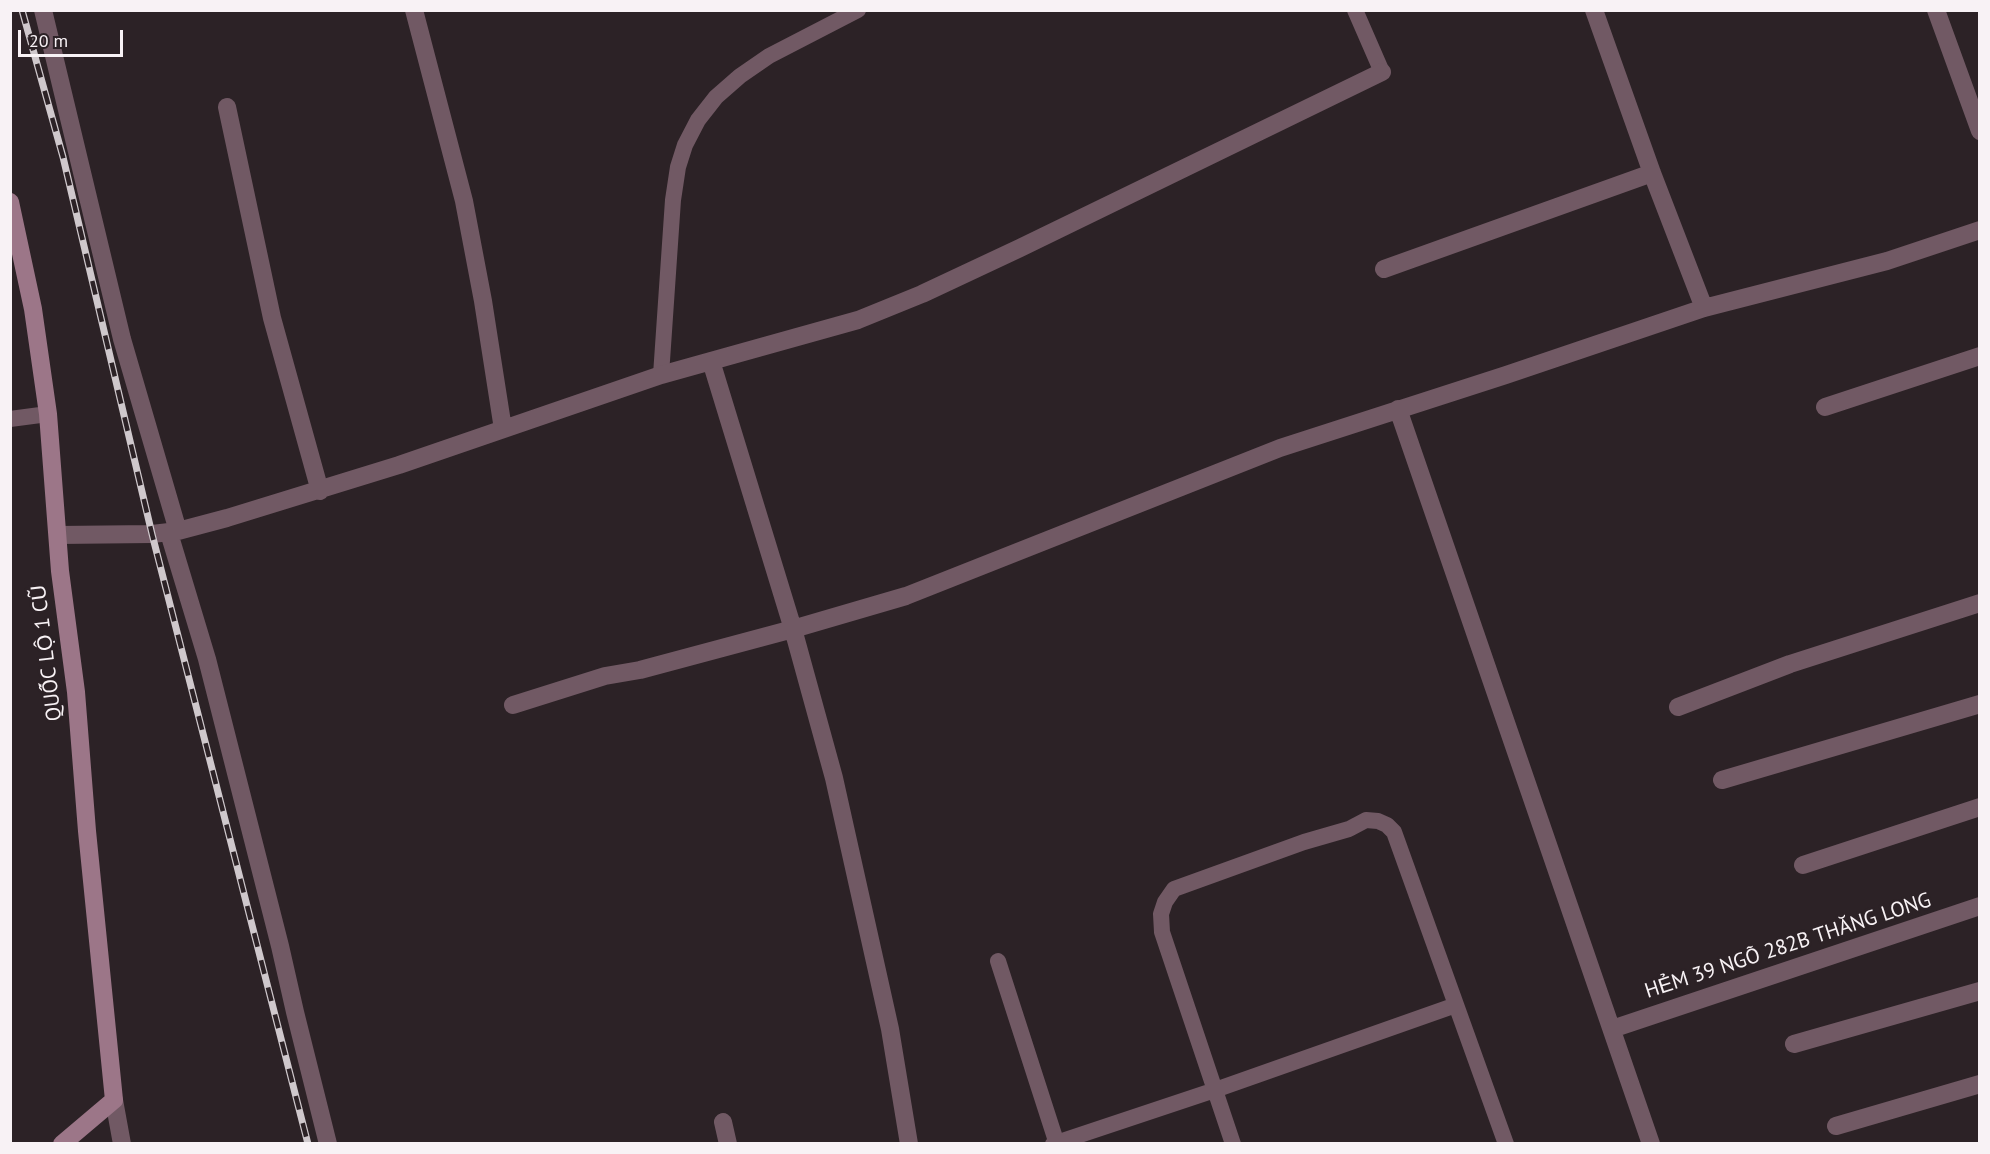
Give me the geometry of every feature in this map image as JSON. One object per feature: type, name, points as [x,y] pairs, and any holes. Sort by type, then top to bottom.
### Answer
[{"type":"street","points":[[43,10],[122,339],[207,658],[328,1143]]},
{"type":"street","points":[[414,10],[464,201],[483,301],[503,429]]},
{"type":"street","points":[[1594,10],[1652,173],[1704,308]]},
{"type":"street","points":[[1936,10],[1980,131]]},
{"type":"street","points":[[58,535],[173,532],[320,490],[661,375],[858,320],[922,294],[1382,72]]},
{"type":"street","points":[[226,107],[272,318],[320,490]]},
{"type":"street","points":[[1384,269],[1652,173]]},
{"type":"street","name":"QUỐC LỘ 1 CŨ","points":[[10,202],[33,309],[48,414],[60,571],[76,692],[89,853],[114,1100]]},
{"type":"street","points":[[513,705],[605,676],[640,670],[906,596],[1280,448],[1704,308],[1887,261],[1980,230]]},
{"type":"street","points":[[1825,407],[1980,356]]},
{"type":"street","points":[[711,361],[793,629],[834,778],[890,1029],[909,1143]]},
{"type":"street","points":[[1398,409],[1651,1143]]},
{"type":"street","points":[[1678,707],[1791,664],[1980,603]]},
{"type":"street","points":[[1722,780],[1980,704]]},
{"type":"street","points":[[1803,865],[1980,807]]},
{"type":"street","name":"HẺM 39 NGÕ 282B THĂNG LONG","points":[[1612,1029],[1980,906]]},
{"type":"street","points":[[1794,1044],[1980,991]]},
{"type":"street","points":[[1836,1126],[1980,1084]]},
{"type":"street","points":[[62,1143],[114,1100],[122,1143]]},
{"type":"street","points":[[723,1122],[728,1143]]},
{"type":"lane","points":[[661,375],[673,200],[678,167],[698,120],[716,97],[740,76],[769,56],[858,10]]},
{"type":"lane","points":[[1355,10],[1382,72]]},
{"type":"lane","points":[[10,419],[48,414]]},
{"type":"lane","points":[[1233,1143],[1162,932],[1161,914],[1165,902],[1174,889],[1210,874],[1349,829],[1366,820],[1378,821],[1387,825],[1394,832],[1506,1143]]},
{"type":"lane","points":[[998,960],[1056,1143],[1456,1005]]},
{"type":"railway","points":[[22,10],[63,157],[152,534],[308,1144]]}]
